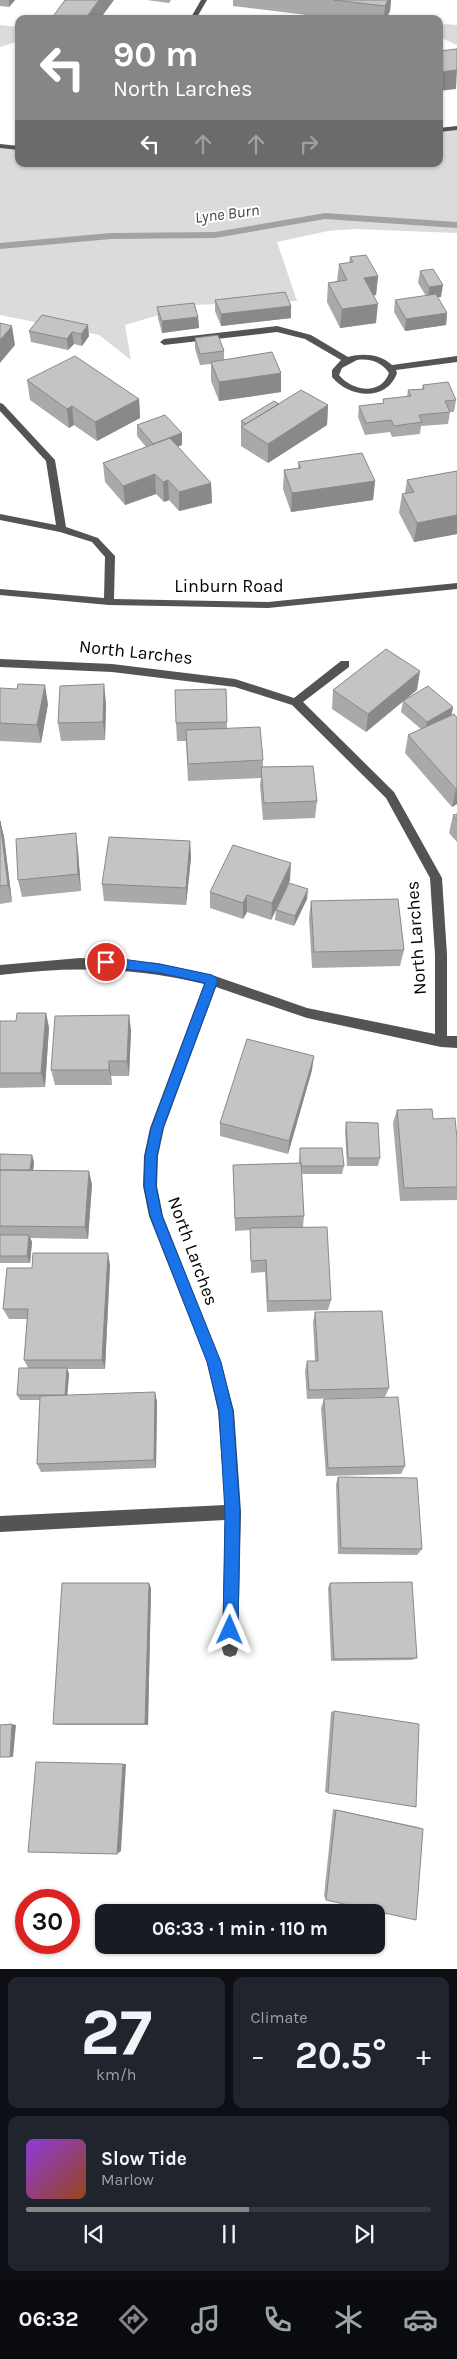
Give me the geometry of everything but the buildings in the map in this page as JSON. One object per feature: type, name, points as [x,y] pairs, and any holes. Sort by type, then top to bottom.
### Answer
[{"type":"street","points":[[195,15],[204,0]]},
{"type":"street","points":[[443,130],[457,128]]},
{"type":"street","points":[[0,146],[15,148]]},
{"type":"street","points":[[164,342],[277,329],[308,337],[347,360]]},
{"type":"street","points":[[370,358],[386,363],[391,368],[394,373],[393,379],[384,387],[367,391],[342,385],[335,375],[339,365],[347,360],[370,358]]},
{"type":"street","points":[[391,368],[457,359]]},
{"type":"street","points":[[0,406],[50,460],[61,530]]},
{"type":"street","points":[[0,518],[61,530],[95,540],[110,556],[110,602]]},
{"type":"street","name":"Linburn Road","points":[[0,592],[110,602],[268,605],[457,586]]},
{"type":"street","name":"North Larches","points":[[0,663],[112,668],[235,684],[296,702],[390,795],[436,878],[441,956],[441,1041]]},
{"type":"street","points":[[296,702],[345,664]]},
{"type":"street","points":[[0,970],[48,963],[106,962],[160,968],[212,980],[306,1012],[441,1041],[457,1042]]},
{"type":"street","name":"North Larches","points":[[212,980],[157,1128],[151,1156],[150,1186],[156,1216],[214,1362],[226,1411],[232,1512],[230,1649]]},
{"type":"street","points":[[0,1524],[232,1512]]},
{"type":"shaded area","points":[[444,24],[457,25],[457,45],[443,39]]},
{"type":"shaded area","points":[[0,25],[15,27],[15,42],[0,47]]},
{"type":"shaded area","points":[[457,128],[457,233],[356,229],[328,231],[277,242],[297,301],[193,305],[125,325],[131,360],[99,335],[0,315],[0,146],[15,148],[15,167],[443,167],[443,130]]},
{"type":"waterway","name":"Lyne Burn","points":[[0,246],[111,236],[170,237],[215,235],[325,216],[457,225]]},
{"type":"route","points":[[106,962],[160,968],[212,980],[157,1128],[151,1156],[150,1186],[156,1216],[214,1362],[226,1411],[232,1512],[230,1630]]}]
